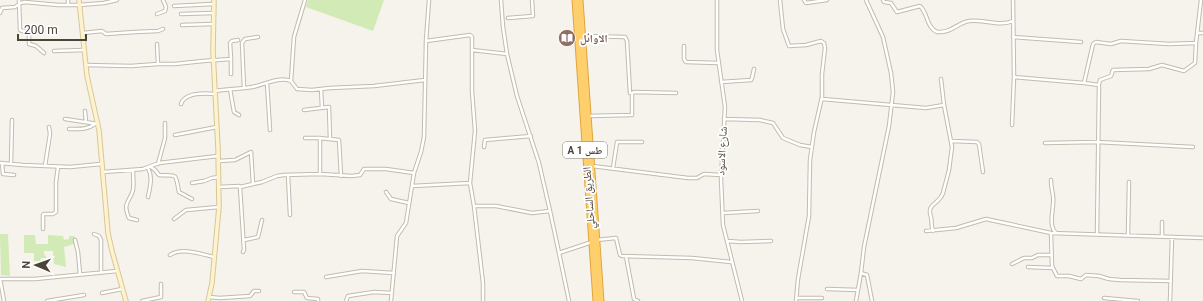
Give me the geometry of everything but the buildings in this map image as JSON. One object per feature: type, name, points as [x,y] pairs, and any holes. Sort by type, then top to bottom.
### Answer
[{"type":"highway","name":"الطريق الساحلي","points":[[575,0],[594,241],[601,301]]},
{"type":"highway","name":"الطريق الساحلي","points":[[580,0],[584,102],[588,116],[592,166],[596,301]]},
{"type":"street","points":[[19,0],[20,30],[29,33],[30,44],[36,46],[44,53]]},
{"type":"street","points":[[68,0],[68,5]]},
{"type":"street","points":[[78,0],[90,92],[100,143],[108,233],[126,301]]},
{"type":"street","points":[[0,13],[2,8],[15,8],[25,2],[79,5],[104,3],[117,0]]},
{"type":"street","points":[[156,14],[165,11],[166,7],[163,0]]},
{"type":"street","points":[[305,0],[294,37],[291,81],[295,88],[299,90],[374,86],[425,80]]},
{"type":"street","points":[[391,301],[398,236],[406,223],[414,173],[424,137],[426,41],[429,0]]},
{"type":"street","points":[[501,0],[507,54],[517,96],[539,163],[569,301]]},
{"type":"street","points":[[508,18],[533,16],[532,0]]},
{"type":"street","name":"شارع الاسود","points":[[717,0],[716,43],[725,101],[721,175],[723,225],[742,301]]},
{"type":"street","points":[[780,0],[783,29],[789,46],[806,45],[819,41],[824,43],[825,56],[822,74],[822,99],[814,132],[810,160],[809,218],[798,279],[797,300],[822,298]]},
{"type":"street","points":[[804,0],[806,3],[827,0]]},
{"type":"street","points":[[856,301],[864,247],[892,104],[893,90],[883,37],[866,0]]},
{"type":"street","points":[[883,0],[884,2],[890,3],[898,12],[920,6],[923,9],[930,26],[937,32],[955,28],[959,24],[968,21],[1003,23],[1013,21]]},
{"type":"street","points":[[1012,125],[1014,77],[1013,0]]},
{"type":"street","points":[[1097,234],[1099,143],[1098,84],[1100,80],[1111,76],[1113,70],[1115,69],[1126,71],[1149,69],[1162,64],[1181,71],[1186,70],[1195,63],[1201,0]]},
{"type":"street","points":[[174,6],[214,2],[215,92],[220,187],[214,257],[208,299],[250,296],[254,290],[259,291]]},
{"type":"street","points":[[181,14],[214,13]]},
{"type":"street","points":[[182,25],[214,24]]},
{"type":"street","points":[[82,33],[102,32],[106,34],[158,31],[164,29]]},
{"type":"street","points":[[1198,33],[1203,33]]},
{"type":"street","points":[[426,41],[470,35],[472,37],[472,91],[475,131],[470,183],[483,283],[483,301]]},
{"type":"street","points":[[582,36],[625,37],[627,41],[630,93]]},
{"type":"street","points":[[244,88],[242,43],[245,39],[258,37]]},
{"type":"street","points":[[1013,37],[1081,42]]},
{"type":"street","points":[[231,74],[230,43],[238,40]]},
{"type":"street","points":[[1084,83],[1093,44],[1095,42],[1111,44],[1127,41],[1169,44],[1196,43]]},
{"type":"street","points":[[157,44],[158,64]]},
{"type":"street","points":[[684,46],[684,59],[686,62],[718,63]]},
{"type":"street","points":[[54,52],[84,50]]},
{"type":"street","points":[[472,50],[507,54]]},
{"type":"street","points":[[86,65],[131,66],[231,59]]},
{"type":"street","points":[[721,82],[751,80],[754,69]]},
{"type":"street","points":[[1014,77],[1098,84]]},
{"type":"street","points":[[934,231],[932,228],[929,210],[943,193],[950,164],[952,142],[944,106],[941,80]]},
{"type":"street","points":[[181,104],[183,99],[207,93],[244,88],[277,81],[291,81]]},
{"type":"street","points":[[267,83],[270,130]]},
{"type":"street","points":[[230,89],[234,112],[239,115]]},
{"type":"street","points":[[321,89],[322,108]]},
{"type":"street","points":[[588,116],[632,115],[632,93],[634,92],[676,93]]},
{"type":"street","points":[[822,99],[926,108],[944,106]]},
{"type":"street","points":[[304,110],[329,108],[330,139]]},
{"type":"street","points":[[85,111],[86,122]]},
{"type":"street","points":[[65,119],[97,124]]},
{"type":"street","points":[[724,119],[760,120],[773,123],[783,138],[798,144],[812,147]]},
{"type":"street","points":[[11,163],[12,120]]},
{"type":"street","points":[[158,164],[165,138],[165,123]]},
{"type":"street","points":[[69,129],[83,129],[97,124]]},
{"type":"street","points":[[45,166],[50,134],[49,127]]},
{"type":"street","points":[[175,136],[217,127]]},
{"type":"street","points":[[484,147],[484,142],[486,140],[531,136]]},
{"type":"street","points":[[305,138],[320,138],[340,141],[341,176]]},
{"type":"street","points":[[320,138],[320,174]]},
{"type":"street","points":[[613,168],[617,142],[642,142]]},
{"type":"street","points":[[952,142],[977,142],[979,144],[983,172]]},
{"type":"street","points":[[1045,143],[1099,143],[1193,147]]},
{"type":"street","points":[[219,162],[235,160],[251,152],[253,184]]},
{"type":"street","points":[[102,172],[149,168],[158,164],[219,156]]},
{"type":"street","points":[[14,175],[3,174],[1,163],[45,166],[83,166],[101,164]]},
{"type":"street","points":[[43,229],[44,214],[53,214],[56,212],[56,182],[58,166]]},
{"type":"street","points":[[592,166],[688,178],[697,178],[704,174],[721,175]]},
{"type":"street","points":[[148,197],[151,179],[149,168]]},
{"type":"street","points":[[149,168],[155,170],[159,175],[169,174],[175,176],[178,181],[179,192],[192,199]]},
{"type":"street","points":[[220,187],[240,187],[262,182],[278,176],[288,175],[360,175],[364,169],[386,169],[414,173]]},
{"type":"street","points":[[133,170],[132,193],[126,207],[128,218],[137,220]]},
{"type":"street","points":[[288,175],[290,214]]},
{"type":"street","points":[[192,183],[219,177]]},
{"type":"street","points":[[1051,180],[1053,198],[1052,226],[1056,233]]},
{"type":"street","points":[[1128,235],[1129,182]]},
{"type":"street","points":[[412,186],[470,183]]},
{"type":"street","points":[[240,187],[244,240],[243,252]]},
{"type":"street","points":[[386,192],[391,199],[409,203]]},
{"type":"street","points":[[474,206],[496,206],[532,213],[550,211]]},
{"type":"street","points":[[174,219],[186,210],[219,207]]},
{"type":"street","points":[[723,213],[758,211]]},
{"type":"street","points":[[926,231],[963,227],[986,219],[1051,233],[1203,238]]},
{"type":"street","points":[[244,240],[258,237],[262,220]]},
{"type":"street","points":[[1162,222],[1162,236]]},
{"type":"street","points":[[1051,233],[1052,267],[1054,268],[1057,276],[1081,278],[1086,275],[1120,280],[1171,281]]},
{"type":"street","points":[[94,234],[99,236],[101,240],[101,273]]},
{"type":"street","points":[[1170,301],[1172,237]]},
{"type":"street","points":[[559,253],[594,241],[616,238],[620,255],[692,258],[732,262]]},
{"type":"street","points":[[75,240],[80,274]]},
{"type":"street","points":[[727,241],[771,241]]},
{"type":"street","points":[[170,255],[174,252],[182,251],[214,257]]},
{"type":"street","points":[[1012,264],[1024,258],[1032,258],[1038,255],[1051,255]]},
{"type":"street","points":[[626,256],[634,299],[638,301]]},
{"type":"street","points":[[1028,267],[1054,268]]},
{"type":"street","points":[[0,300],[4,300],[0,279],[35,279],[117,271]]},
{"type":"street","points":[[326,277],[362,271],[394,273]]},
{"type":"street","points":[[861,272],[866,275],[872,301]]},
{"type":"street","points":[[142,301],[161,297],[161,284]]},
{"type":"street","points":[[102,293],[122,289]]},
{"type":"street","points":[[827,289],[858,290]]},
{"type":"street","points":[[294,292],[304,292],[307,298],[318,299],[318,301]]},
{"type":"street","points":[[346,301],[348,296],[374,292],[392,293]]},
{"type":"street","points":[[47,301],[84,295]]},
{"type":"street","points":[[1104,298],[1138,301]]},
{"type":"green space","points":[[308,0],[384,0],[373,31],[306,7]]},
{"type":"green space","points":[[0,234],[8,234],[10,276],[1,275]]},
{"type":"green space","points":[[24,235],[35,235],[36,244],[48,244],[48,235],[63,236],[64,240],[69,239],[69,236],[75,236],[74,244],[64,247],[66,267],[54,264],[53,251],[44,251],[47,258],[41,258],[40,261],[34,261],[34,253],[24,253]]},
{"type":"place","name":"الاوائل","points":[[567,38]]}]
